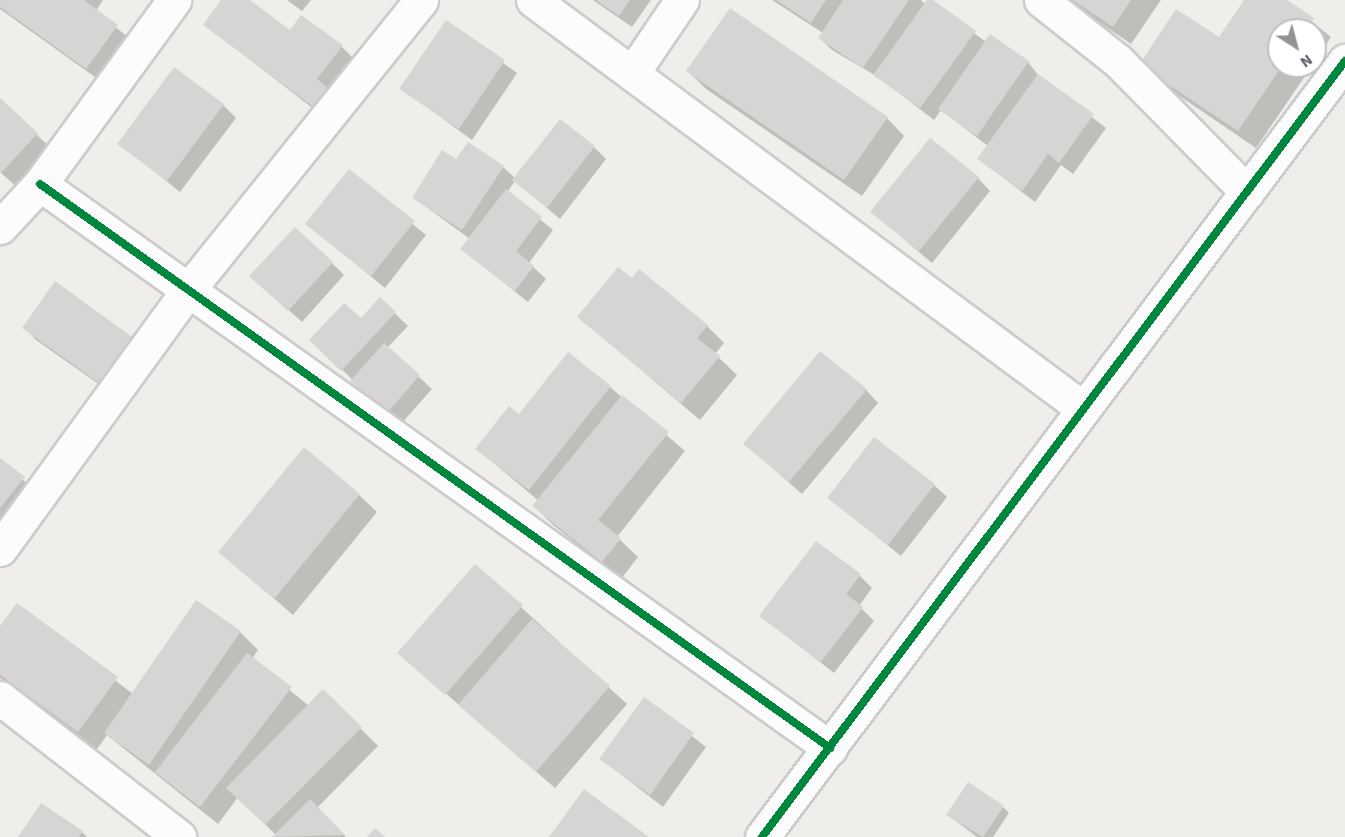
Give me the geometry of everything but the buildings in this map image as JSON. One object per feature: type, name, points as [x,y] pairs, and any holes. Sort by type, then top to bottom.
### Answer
[{"type":"street","points":[[0,227],[40,184],[174,0]]},
{"type":"street","points":[[0,549],[188,290],[421,0]]},
{"type":"street","points":[[533,0],[1084,409]]},
{"type":"street","points":[[633,72],[682,0]]},
{"type":"street","points":[[1041,0],[1118,62],[1247,192]]},
{"type":"street","points":[[762,837],[1345,61]]},
{"type":"street","points":[[40,184],[830,748]]},
{"type":"street","points":[[0,698],[179,837]]},
{"type":"cycle path","points":[[762,837],[1345,61]]},
{"type":"cycle path","points":[[40,184],[830,748]]}]
